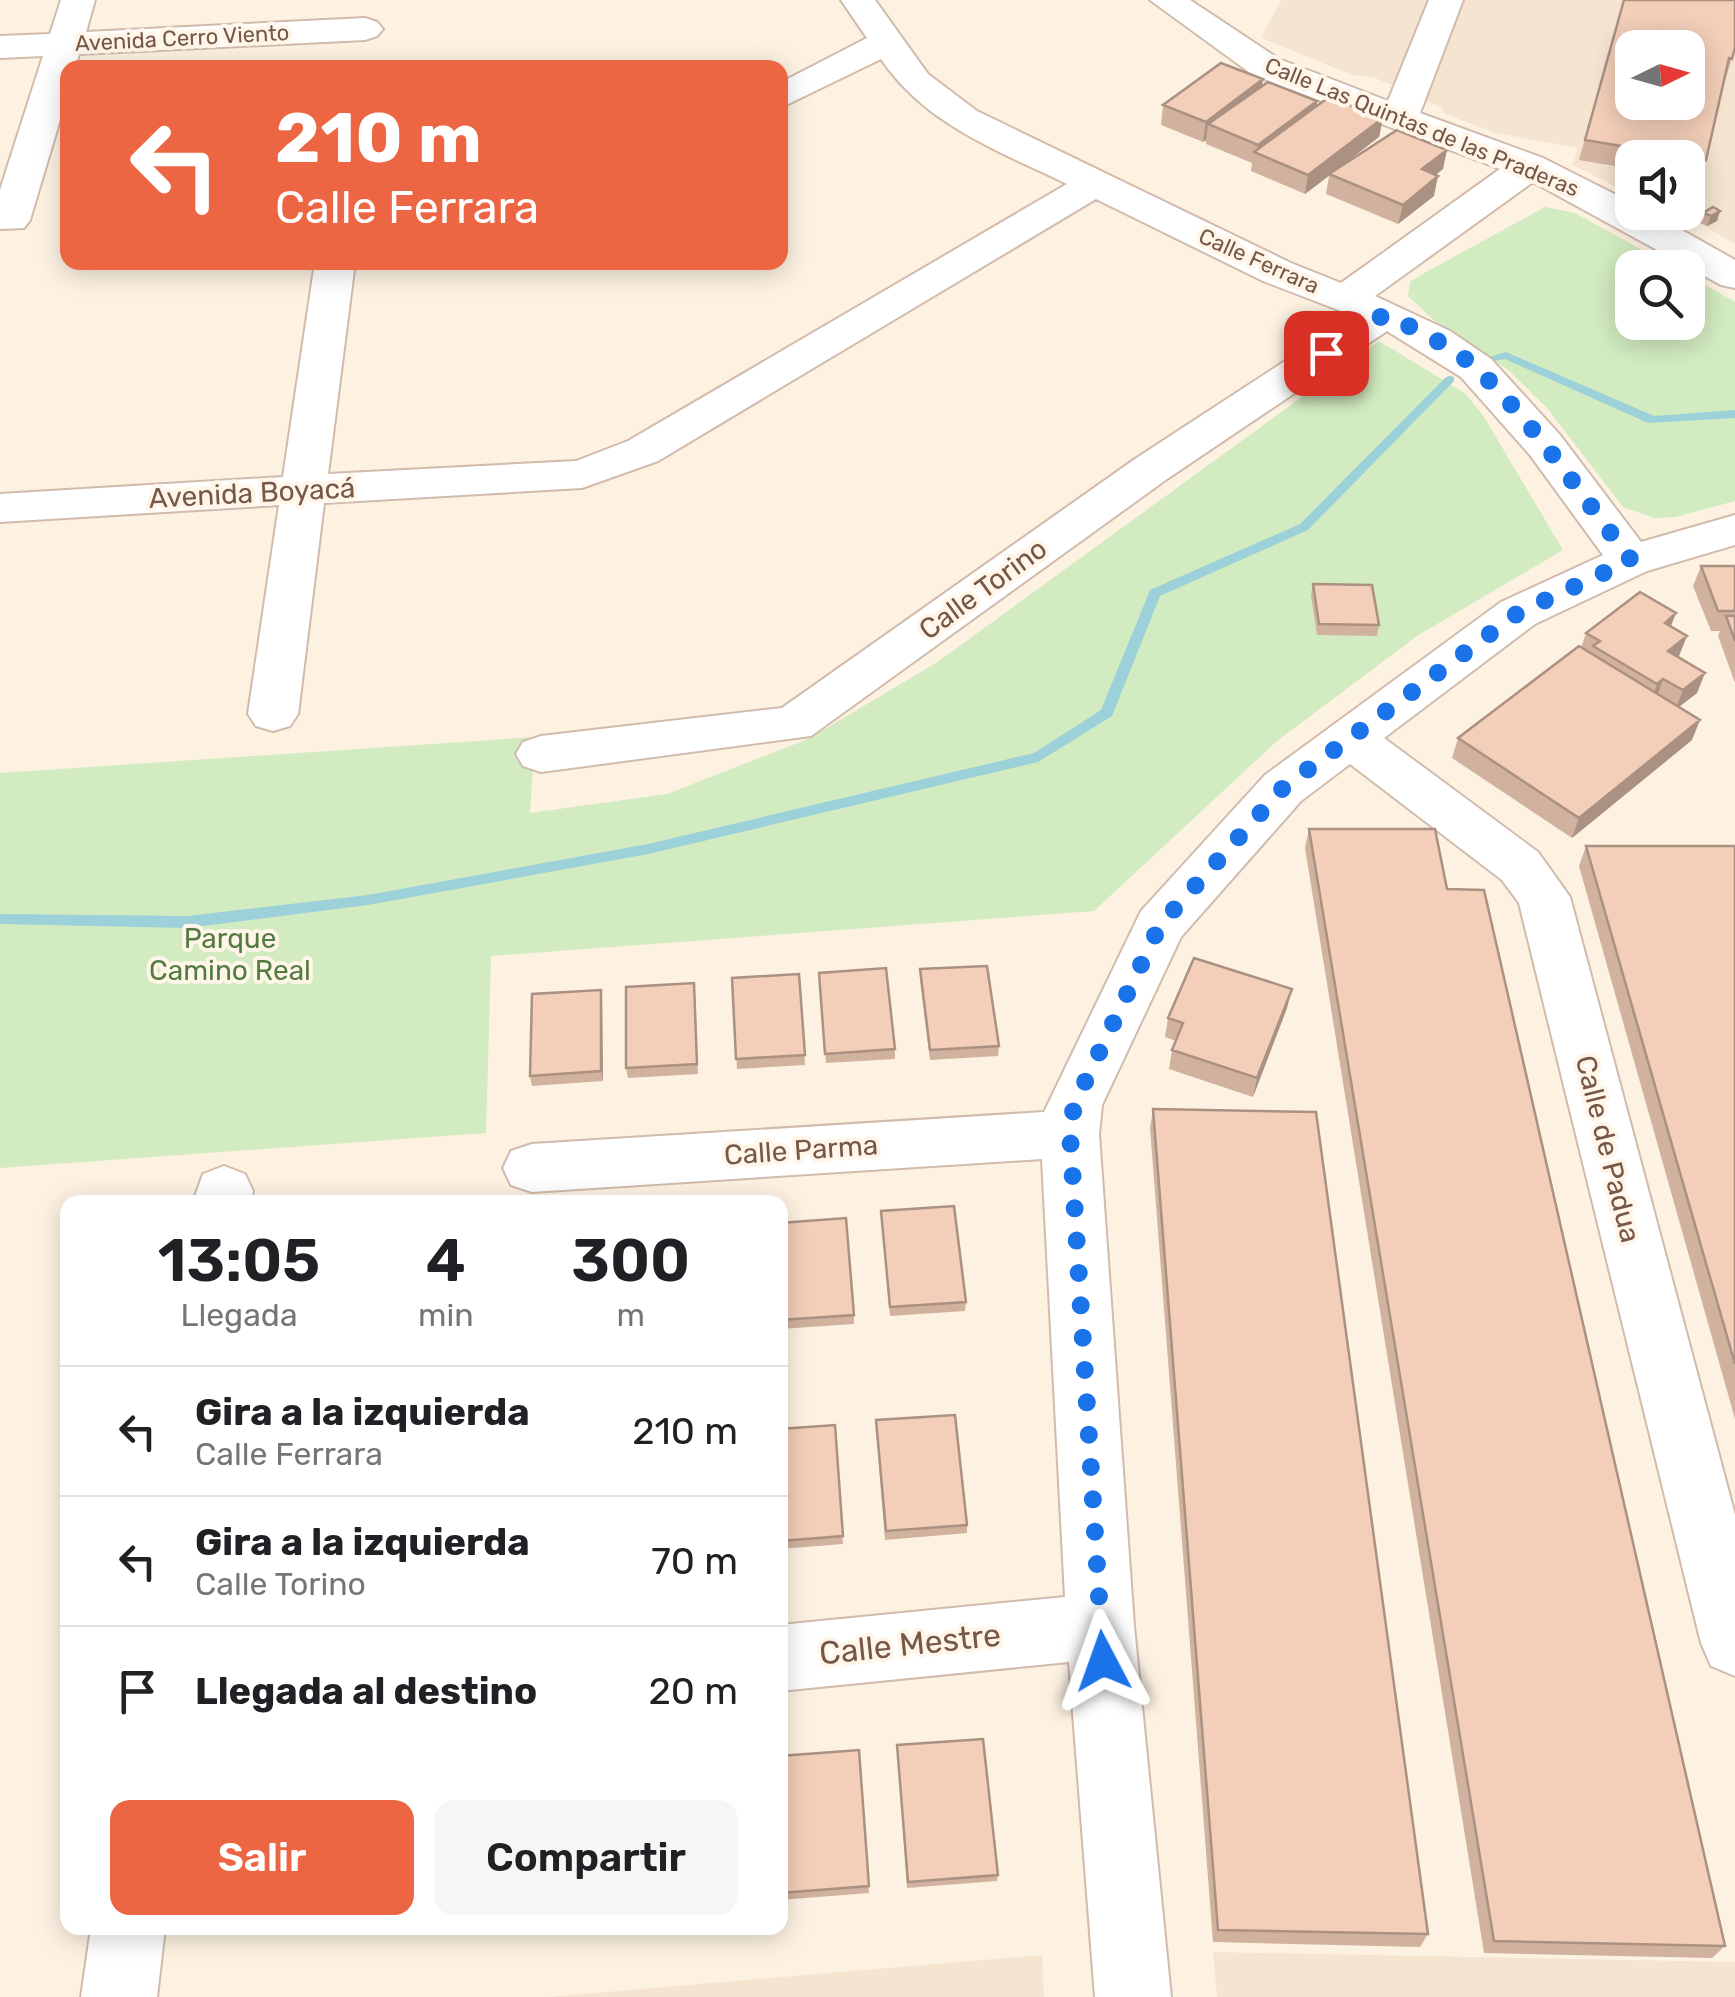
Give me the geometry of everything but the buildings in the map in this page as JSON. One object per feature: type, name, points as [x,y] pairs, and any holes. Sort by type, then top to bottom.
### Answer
[{"type":"street","points":[[5,239],[78,0]]},
{"type":"street","name":"Calle Ferrara","points":[[858,0],[915,82],[946,108],[1092,185],[1277,272],[1365,306],[1435,340],[1476,368],[1544,445],[1631,560]]},
{"type":"street","name":"Calle Las Quintas de las Praderas","points":[[1167,0],[1266,67],[1530,166],[1660,231],[1735,276]]},
{"type":"street","points":[[1400,119],[1446,0]]},
{"type":"street","points":[[361,60],[367,15]]},
{"type":"street","name":"Avenida Cerro Viento","points":[[0,47],[367,15]]},
{"type":"street","points":[[788,93],[887,42]]},
{"type":"street","name":"Calle Torino","points":[[542,754],[794,724],[1151,469],[1365,306],[1530,166]]},
{"type":"street","name":"Avenida Boyacá","points":[[0,508],[582,474],[643,452],[1092,185]]},
{"type":"street","points":[[273,714],[334,270]]},
{"type":"street","points":[[1132,1997],[1100,1626],[1070,1134],[1074,1105],[1160,925],[1283,788],[1518,613],[1631,560],[1735,530]]},
{"type":"street","name":"Calle de Padua","points":[[1352,739],[1520,866],[1544,898],[1735,1643]]},
{"type":"street","name":"Calle Parma","points":[[532,1168],[1070,1134]]},
{"type":"street","name":"Calle Mestre","points":[[788,1657],[1100,1626]]},
{"type":"street","points":[[119,1997],[127,1935]]},
{"type":"shaded area","points":[[1281,0],[1735,0],[1735,244],[1705,226],[1705,140],[1615,140],[1615,186],[1573,165],[1578,148],[1496,133],[1445,114],[1442,108],[1373,77],[1352,75],[1261,38]]},
{"type":"shaded area","points":[[1213,1952],[1735,1962],[1735,1997],[1217,1997]]},
{"type":"shaded area","points":[[1041,1955],[1044,1997],[547,1997]]},
{"type":"green space","points":[[1545,207],[1575,213],[1642,250],[1615,250],[1615,340],[1705,340],[1705,285],[1735,302],[1735,501],[1676,517],[1654,518],[1623,507],[1547,408],[1508,370],[1437,323],[1408,296],[1410,282]]},
{"type":"green space","name":"Parque Camino Real","points":[[1379,341],[1466,394],[1484,417],[1563,550],[1417,636],[1277,741],[1094,911],[491,956],[486,1133],[0,1168],[0,773],[535,737],[530,813],[667,794],[808,739],[936,663]]},
{"type":"waterway","points":[[1492,358],[1506,355],[1652,420],[1735,414]]},
{"type":"waterway","points":[[0,919],[187,922],[368,900],[648,849],[1038,757],[1107,713],[1155,593],[1304,527],[1450,379]]},
{"type":"route","points":[[1103,1661],[1070,1134],[1074,1105],[1160,925],[1283,788],[1518,613],[1631,560],[1522,419],[1476,368],[1435,340],[1385,314],[1326,353]]}]
